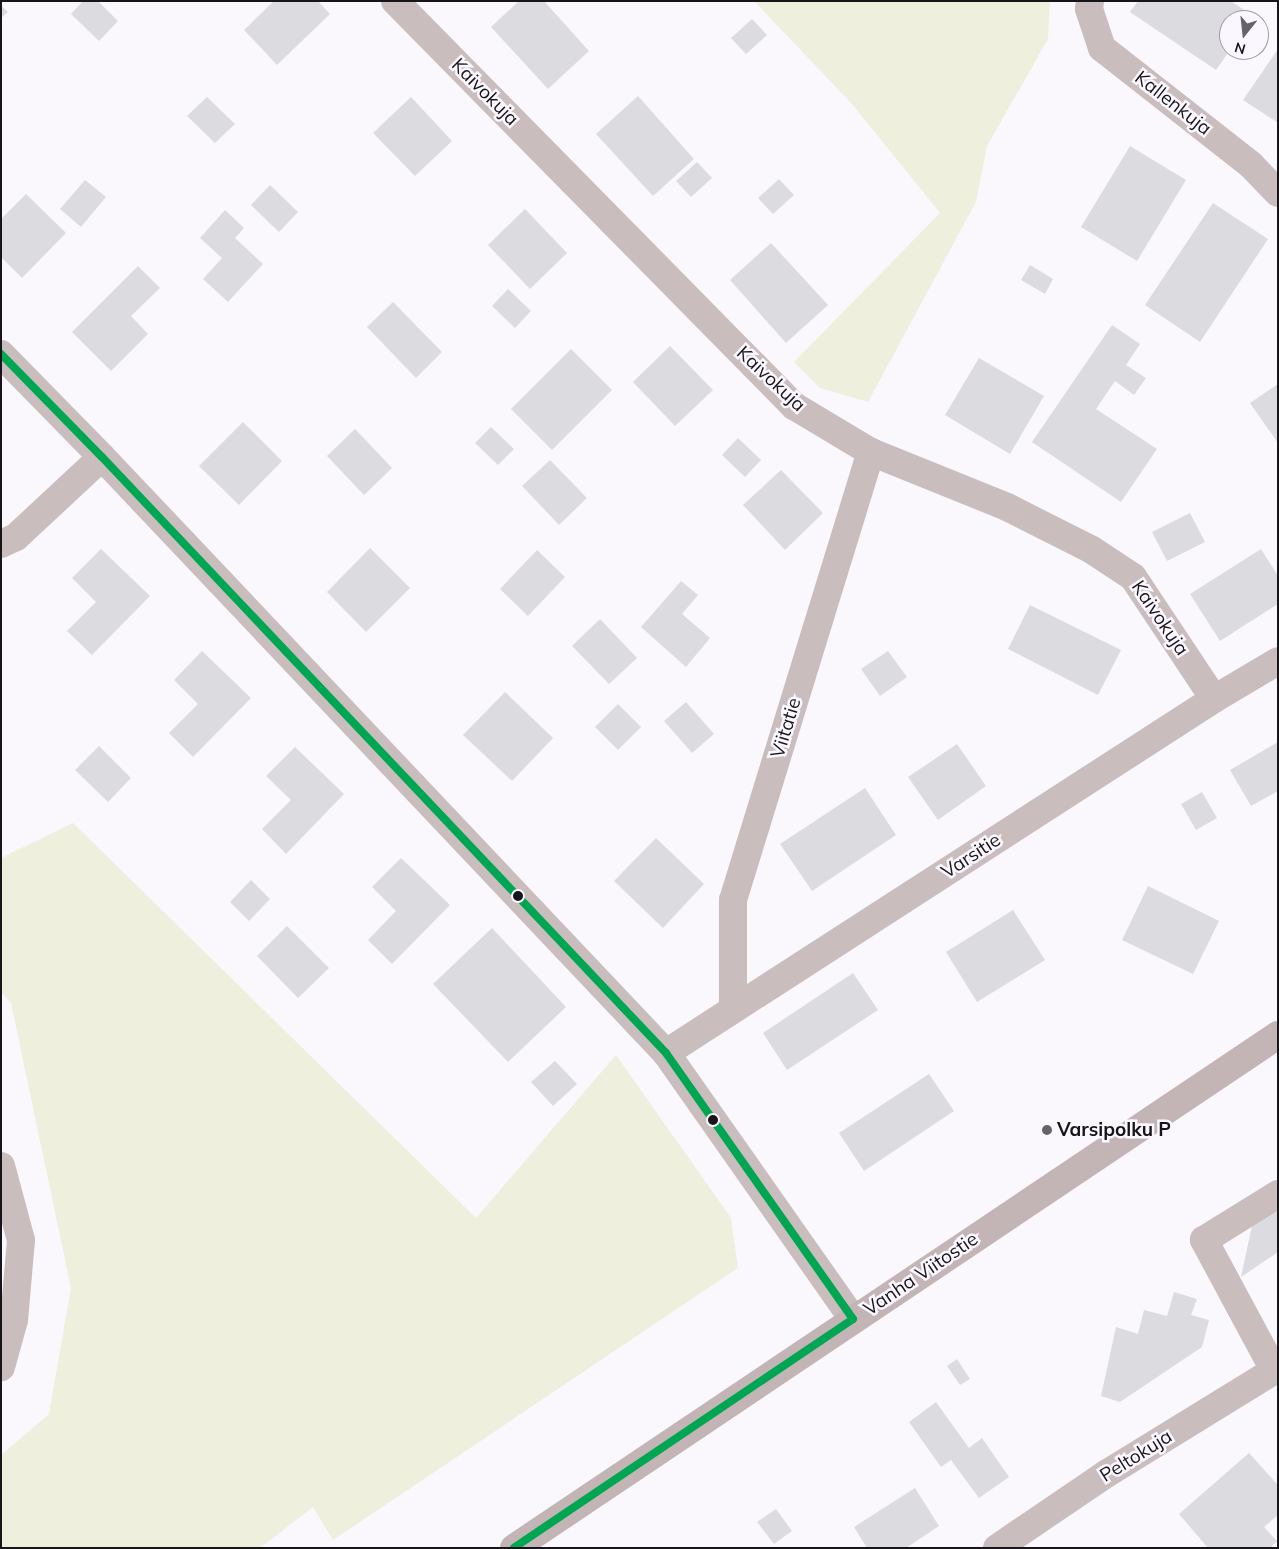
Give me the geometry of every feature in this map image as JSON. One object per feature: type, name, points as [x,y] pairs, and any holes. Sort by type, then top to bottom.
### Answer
[{"type":"main road","name":"Vanha Viitostie","points":[[514,1548],[1278,1035]]},
{"type":"street","name":"Kaivokuja","points":[[395,1],[794,406],[871,452],[1007,506],[1092,550],[1133,577],[1214,699]]},
{"type":"street","name":"Kallenkuja","points":[[1090,1],[1089,9],[1102,48],[1251,165],[1278,193]]},
{"type":"street","points":[[1,354],[102,457],[666,1053],[854,1319]]},
{"type":"street","name":"Viitatie","points":[[733,1009],[733,900],[871,452]]},
{"type":"street","points":[[1,544],[16,537],[102,457]]},
{"type":"street","name":"Varsitie","points":[[666,1053],[1214,699],[1278,662]]},
{"type":"street","points":[[1,1166],[21,1240],[14,1320],[1,1367]]},
{"type":"street","points":[[1276,1369],[1204,1240],[1278,1194]]},
{"type":"street","name":"Peltokuja","points":[[997,1548],[1106,1474],[1276,1369]]},
{"type":"green space","points":[[754,1],[1050,1],[1048,39],[987,146],[976,202],[868,402],[820,388],[794,362],[940,213],[852,104]]},
{"type":"green space","points":[[73,823],[476,1218],[616,1055],[731,1218],[738,1268],[333,1540],[313,1507],[260,1548],[1,1548],[1,1455],[49,1414],[71,1288],[11,1003],[1,992],[1,858]]},
{"type":"building","points":[[83,1],[98,1],[118,21],[99,41],[71,14]]},
{"type":"building","points":[[274,1],[318,1],[330,14],[277,65],[244,30]]},
{"type":"building","points":[[519,1],[544,1],[589,51],[548,89],[491,27]]},
{"type":"building","points":[[1138,1],[1231,1],[1244,10],[1219,10],[1219,60],[1223,60],[1216,70],[1130,12]]},
{"type":"building","points":[[1,5],[8,12],[1,18]]},
{"type":"building","points":[[752,19],[767,35],[746,54],[731,38]]},
{"type":"building","points":[[1278,49],[1278,123],[1243,100]]},
{"type":"building","points":[[638,96],[694,159],[653,196],[596,134]]},
{"type":"building","points":[[207,97],[235,124],[215,143],[187,116]]},
{"type":"building","points":[[411,97],[452,141],[415,176],[373,133]]},
{"type":"building","points":[[1130,146],[1186,180],[1137,261],[1081,227]]},
{"type":"building","points":[[697,162],[712,178],[691,197],[676,181]]},
{"type":"building","points":[[779,179],[794,195],[773,214],[758,198]]},
{"type":"building","points":[[85,180],[106,197],[81,227],[60,209]]},
{"type":"building","points":[[270,185],[298,212],[279,232],[251,205]]},
{"type":"building","points":[[26,194],[66,233],[22,278],[1,257],[1,219]]},
{"type":"building","points":[[1213,203],[1268,239],[1200,342],[1145,305]]},
{"type":"building","points":[[525,209],[567,253],[530,289],[488,245]]},
{"type":"building","points":[[225,210],[244,228],[235,238],[263,264],[228,302],[203,279],[222,258],[200,238]]},
{"type":"building","points":[[771,243],[828,305],[786,343],[730,280]]},
{"type":"building","points":[[1030,265],[1053,279],[1045,294],[1021,280]]},
{"type":"building","points":[[138,266],[160,288],[131,316],[148,334],[111,371],[72,332]]},
{"type":"building","points":[[508,289],[531,311],[515,328],[492,306]]},
{"type":"building","points":[[393,302],[442,352],[416,378],[367,327]]},
{"type":"building","points":[[1112,325],[1140,344],[1126,365],[1146,378],[1134,395],[1115,381],[1096,409],[1157,449],[1121,502],[1032,442]]},
{"type":"building","points":[[670,346],[713,390],[675,426],[633,382]]},
{"type":"building","points":[[571,349],[612,390],[552,450],[511,409]]},
{"type":"building","points":[[979,358],[1044,396],[1010,454],[945,415]]},
{"type":"building","points":[[1278,384],[1278,443],[1250,403]]},
{"type":"building","points":[[243,422],[282,461],[239,505],[199,466]]},
{"type":"building","points":[[491,427],[514,449],[498,465],[475,443]]},
{"type":"building","points":[[355,429],[392,468],[364,495],[327,456]]},
{"type":"building","points":[[738,438],[761,460],[745,477],[722,455]]},
{"type":"building","points":[[550,460],[587,498],[559,525],[522,486]]},
{"type":"building","points":[[781,470],[823,513],[785,550],[743,505]]},
{"type":"building","points":[[1190,513],[1205,542],[1167,561],[1152,532]]},
{"type":"building","points":[[370,548],[410,588],[366,632],[327,592]]},
{"type":"building","points":[[101,549],[150,596],[92,655],[67,631],[96,602],[72,578]]},
{"type":"building","points":[[1261,549],[1278,576],[1278,604],[1220,641],[1190,594]]},
{"type":"building","points":[[537,550],[565,577],[528,616],[500,589]]},
{"type":"building","points":[[681,581],[698,595],[682,614],[710,638],[686,667],[641,627]]},
{"type":"building","points":[[1030,605],[1121,650],[1098,695],[1008,649]]},
{"type":"building","points":[[600,619],[637,658],[609,684],[572,646]]},
{"type":"building","points":[[202,651],[251,698],[193,757],[169,733],[198,704],[174,680]]},
{"type":"building","points":[[888,651],[907,677],[880,696],[861,669]]},
{"type":"building","points":[[505,692],[553,738],[512,781],[463,735]]},
{"type":"building","points":[[686,702],[714,734],[692,753],[664,721]]},
{"type":"building","points":[[618,704],[641,727],[618,750],[595,727]]},
{"type":"building","points":[[1278,742],[1278,791],[1251,806],[1230,770]]},
{"type":"building","points":[[957,744],[986,786],[938,820],[908,777]]},
{"type":"building","points":[[99,746],[131,778],[108,802],[75,770]]},
{"type":"building","points":[[295,747],[344,794],[286,854],[262,829],[291,800],[266,776]]},
{"type":"building","points":[[865,788],[896,835],[812,891],[780,844]]},
{"type":"building","points":[[1202,792],[1217,818],[1196,830],[1181,804]]},
{"type":"building","points":[[656,838],[704,884],[663,928],[614,881]]},
{"type":"building","points":[[401,858],[450,905],[392,964],[368,940],[396,911],[372,887]]},
{"type":"building","points":[[251,880],[270,899],[249,921],[230,902]]},
{"type":"building","points":[[1148,886],[1219,921],[1193,974],[1122,940]]},
{"type":"building","points":[[1013,910],[1045,960],[977,1002],[946,952]]},
{"type":"building","points":[[287,926],[329,968],[298,998],[257,956]]},
{"type":"building","points":[[492,928],[566,1007],[508,1062],[433,984]]},
{"type":"building","points":[[853,973],[878,1010],[787,1070],[763,1033]]},
{"type":"building","points":[[555,1061],[577,1084],[553,1106],[531,1082]]},
{"type":"building","points":[[929,1074],[954,1111],[864,1171],[839,1133]]},
{"type":"building","points":[[1278,1205],[1278,1252],[1241,1277],[1253,1221]]},
{"type":"building","points":[[1174,1292],[1197,1299],[1191,1315],[1209,1320],[1202,1347],[1120,1402],[1101,1396],[1116,1327],[1138,1334],[1144,1310],[1167,1316]]},
{"type":"building","points":[[957,1359],[970,1379],[960,1385],[947,1366]]},
{"type":"building","points":[[936,1402],[969,1448],[982,1438],[1009,1477],[979,1498],[951,1460],[941,1467],[909,1422]]},
{"type":"building","points":[[1249,1453],[1278,1485],[1278,1515],[1264,1527],[1277,1541],[1270,1548],[1208,1548],[1179,1514]]},
{"type":"building","points":[[915,1488],[939,1526],[906,1548],[867,1548],[854,1527]]},
{"type":"building","points":[[776,1509],[792,1531],[774,1544],[757,1522]]},
{"type":"transit line","points":[[1,354],[102,457],[666,1053],[853,1319],[514,1548]]},
{"type":"place","name":"Varsipolku P","points":[[1047,1130]]}]
